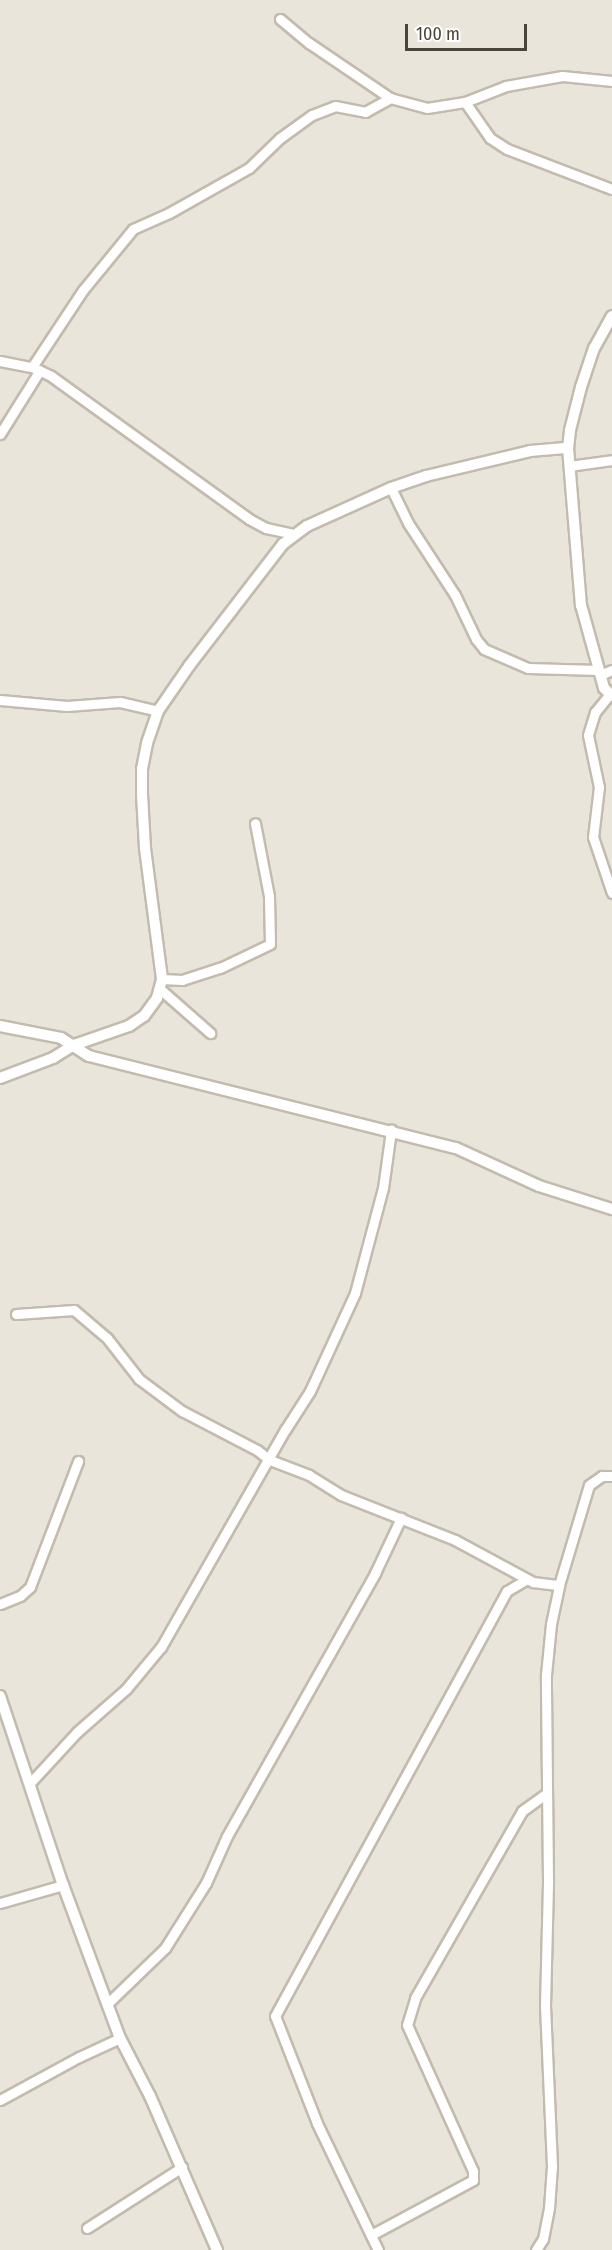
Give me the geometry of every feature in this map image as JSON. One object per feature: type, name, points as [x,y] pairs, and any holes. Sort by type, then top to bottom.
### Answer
[{"type":"street","points":[[280,19],[309,44],[390,98],[427,108],[465,102],[506,86],[562,76],[612,81]]},
{"type":"street","points":[[0,434],[83,290],[134,229],[169,213],[249,168],[280,138],[312,115],[335,106],[365,112],[390,98]]},
{"type":"street","points":[[465,102],[490,138],[507,149],[612,189]]},
{"type":"street","points":[[612,316],[594,348],[581,387],[568,448],[581,605],[603,688],[611,696],[595,712],[588,735],[599,787],[593,837],[612,893]]},
{"type":"street","points":[[0,361],[36,368],[249,519],[266,528],[294,534]]},
{"type":"street","points":[[0,1078],[53,1058],[74,1045],[129,1026],[144,1016],[157,998],[161,984],[145,848],[142,794],[142,769],[147,743],[158,711],[263,567],[294,534],[391,488],[426,476],[530,451],[568,448]]},
{"type":"street","points":[[569,466],[612,460]]},
{"type":"street","points":[[391,488],[408,523],[455,595],[476,639],[484,649],[528,668],[599,672],[612,670]]},
{"type":"street","points":[[0,700],[67,706],[120,702],[158,711]]},
{"type":"street","points":[[161,984],[220,968],[270,944],[269,896],[255,823]]},
{"type":"street","points":[[161,984],[210,1033]]},
{"type":"street","points":[[0,1026],[61,1038],[89,1056],[456,1148],[539,1186],[612,1209]]},
{"type":"street","points":[[49,1036],[53,1058]]},
{"type":"street","points":[[30,1783],[77,1732],[145,1669],[161,1647],[310,1391],[355,1293],[384,1188],[391,1130]]},
{"type":"street","points":[[16,1314],[74,1310],[96,1327],[139,1379],[164,1400],[257,1450],[270,1460],[309,1475],[341,1495],[455,1540],[527,1579],[541,1584],[559,1585]]},
{"type":"street","points":[[0,1604],[20,1596],[30,1587],[78,1461]]},
{"type":"street","points":[[536,2250],[543,2239],[549,2208],[552,2166],[545,2006],[548,1879],[546,1675],[551,1624],[559,1585],[589,1485],[602,1476],[612,1476]]},
{"type":"street","points":[[107,2004],[165,1948],[206,1883],[227,1836],[375,1573],[401,1518]]},
{"type":"street","points":[[378,2250],[317,2123],[275,2016],[507,1591],[527,1579]]},
{"type":"street","points":[[0,1696],[63,1885],[120,2038],[182,2168],[217,2250]]},
{"type":"street","points":[[371,2235],[473,2180],[473,2171],[407,2025],[415,1998],[522,1811],[547,1793]]},
{"type":"street","points":[[0,1902],[63,1885]]},
{"type":"street","points":[[0,2100],[79,2057],[120,2038]]},
{"type":"street","points":[[87,2228],[182,2168]]},
{"type":"shaded area","points":[[0,0],[612,0],[612,2250],[0,2250]]}]
